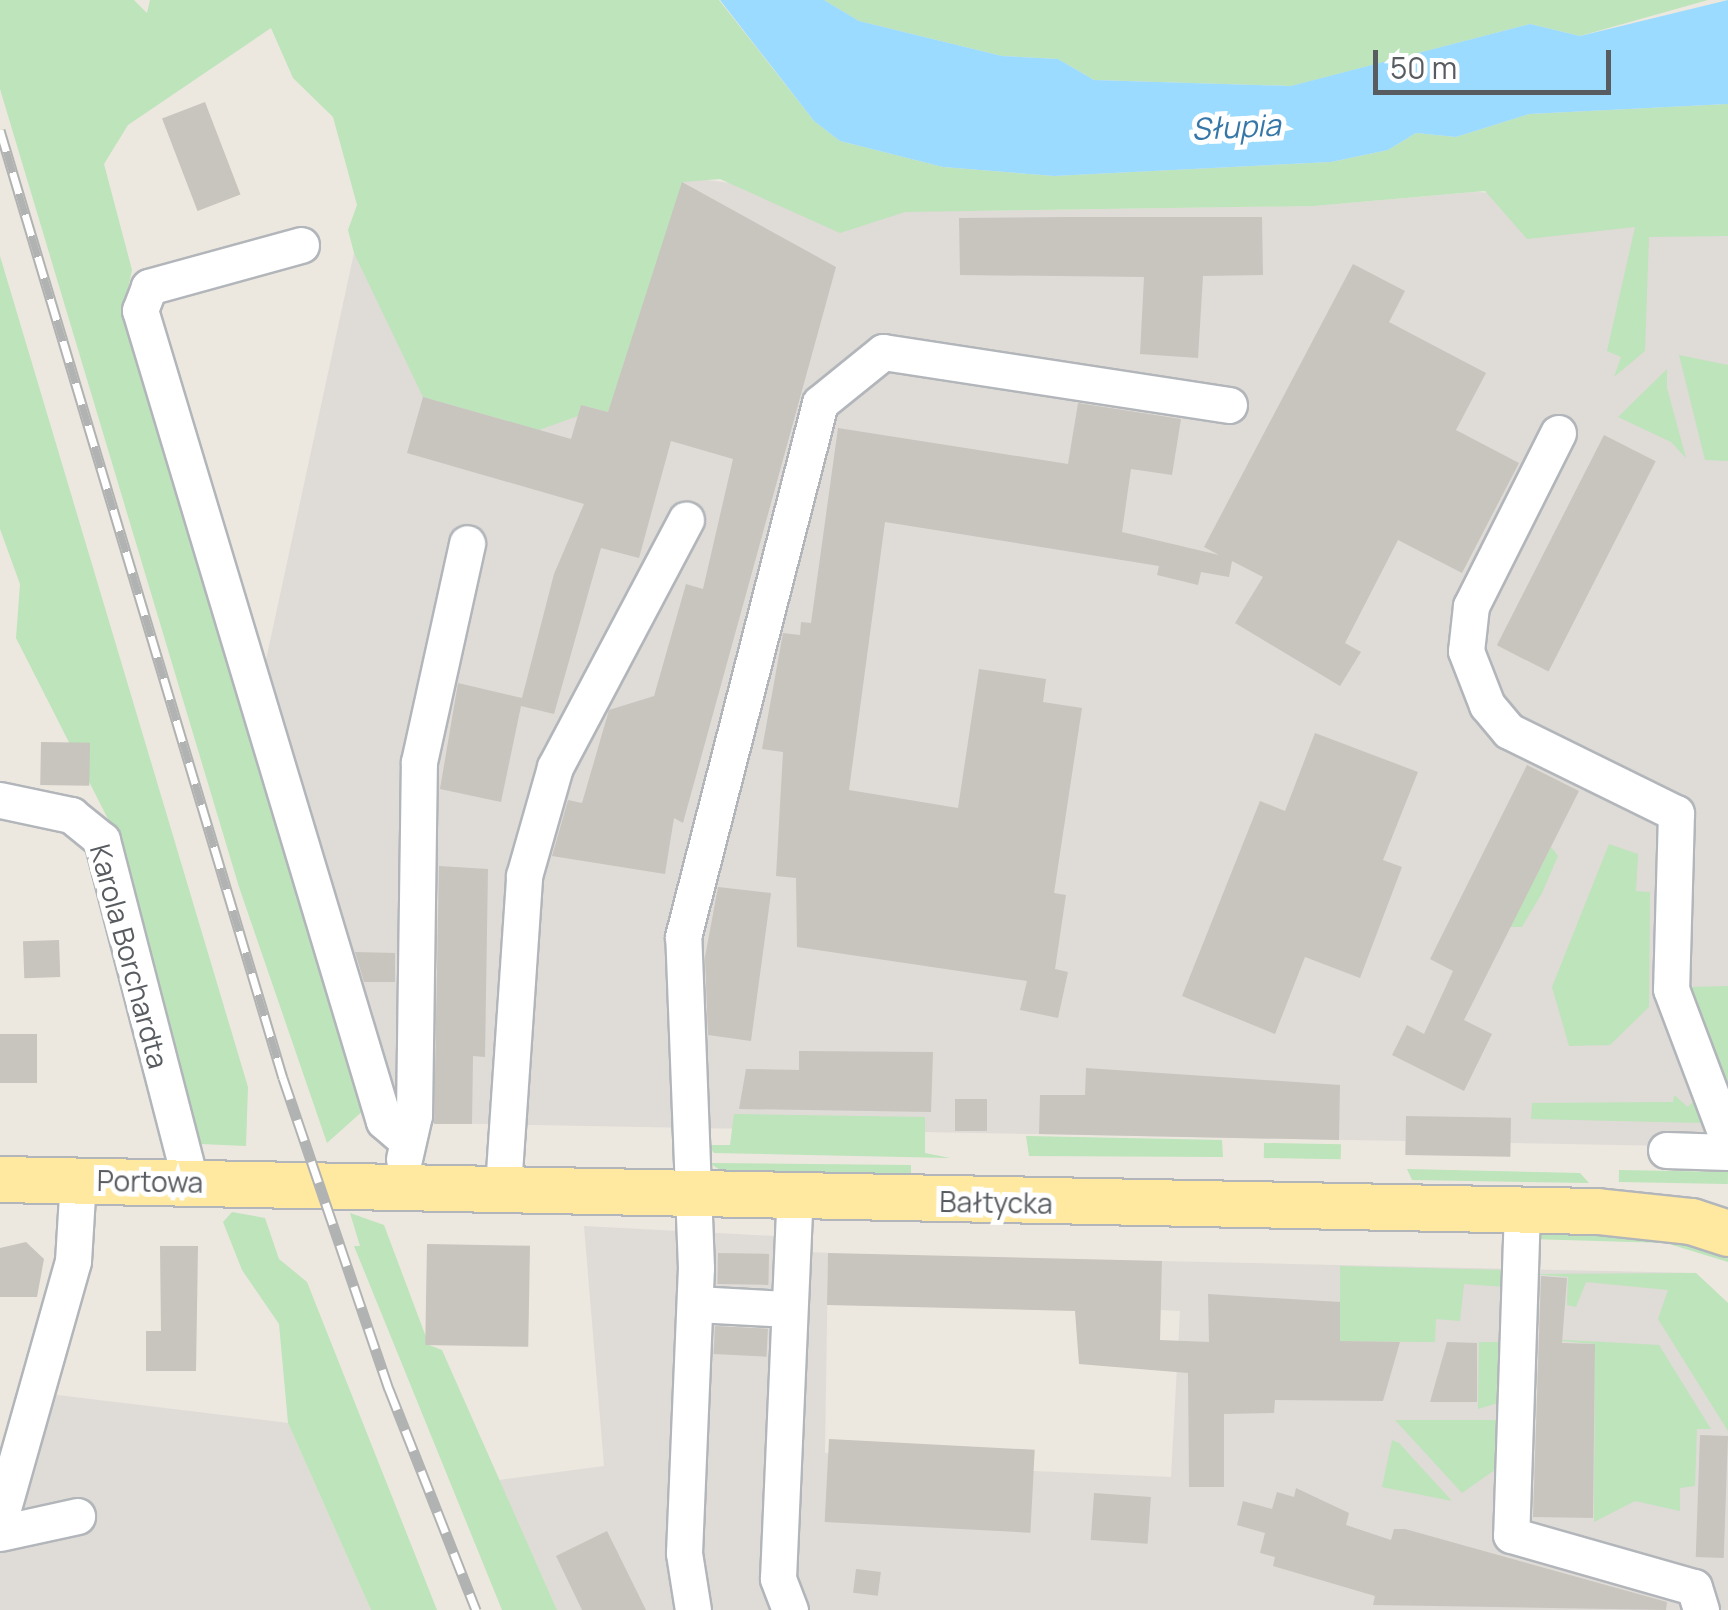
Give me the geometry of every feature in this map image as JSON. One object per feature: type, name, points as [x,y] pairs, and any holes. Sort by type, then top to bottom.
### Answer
[{"type":"main road","name":"Portowa","points":[[0,1179],[301,1183]]},
{"type":"main road","name":"Bałtycka","points":[[301,1183],[1522,1209],[1716,1223]]},
{"type":"street","points":[[302,245],[149,286],[140,310],[384,1121],[405,1140]]},
{"type":"street","points":[[693,1610],[684,1553],[694,1304],[685,926],[820,402],[883,352],[1229,404]]},
{"type":"street","points":[[1558,433],[1471,606],[1466,651],[1487,706],[1509,731],[1676,813],[1671,989],[1728,1140]]},
{"type":"street","points":[[503,1187],[524,876],[555,767],[686,520]]},
{"type":"street","points":[[404,1185],[405,1140],[414,1115],[419,762],[467,543]]},
{"type":"street","name":"Karola Borchardta","points":[[0,800],[71,815],[102,840],[190,1181]]},
{"type":"street","points":[[1666,1150],[1728,1152]]},
{"type":"street","points":[[0,1519],[73,1261],[78,1180]]},
{"type":"street","points":[[790,1610],[778,1578],[786,1309],[794,1194]]},
{"type":"street","points":[[1522,1209],[1511,1535],[1694,1587],[1701,1610]]},
{"type":"street","points":[[694,1304],[786,1309]]},
{"type":"street","points":[[0,1533],[76,1516]]},
{"type":"shaded area","points":[[387,141],[961,211],[1314,206],[1475,192],[1728,203],[1728,1147],[378,1122],[251,729],[354,253],[380,245]]},
{"type":"shaded area","points":[[584,1226],[774,1236],[774,1250],[828,1253],[825,1453],[1034,1471],[1171,1477],[1180,1311],[1160,1310],[1162,1261],[1696,1273],[1728,1303],[1728,1610],[557,1610],[499,1480],[604,1466]]},
{"type":"shaded area","points":[[49,1394],[288,1423],[371,1610],[0,1610],[0,1448],[23,1402]]},
{"type":"green space","points":[[0,0],[134,0],[147,13],[150,0],[719,0],[814,121],[840,141],[943,167],[1054,176],[1331,162],[1388,150],[1416,133],[1456,137],[1529,114],[1728,104],[1728,236],[1649,237],[1645,351],[1614,377],[1621,357],[1607,351],[1635,227],[1527,239],[1485,191],[1314,206],[905,212],[840,233],[720,179],[683,182],[608,412],[581,405],[578,416],[539,430],[423,397],[354,253],[348,230],[357,205],[333,117],[293,78],[271,28],[128,125],[104,164],[132,270],[124,308],[374,1101],[327,1143],[239,887],[0,89]]},
{"type":"green space","points":[[824,0],[1708,0],[1580,36],[1530,24],[1292,86],[1094,80],[1058,59],[1002,56],[859,21]]},
{"type":"green space","points":[[0,256],[248,1087],[246,1146],[201,1144],[192,1130],[108,819],[16,638],[20,584],[0,529]]},
{"type":"green space","points":[[1679,355],[1728,365],[1728,461],[1705,460]]},
{"type":"green space","points":[[1667,369],[1667,388],[1686,458],[1671,442],[1618,417]]},
{"type":"green space","points":[[1609,844],[1638,854],[1636,891],[1650,892],[1649,1007],[1610,1045],[1569,1046],[1552,987]]},
{"type":"green space","points":[[1551,847],[1558,856],[1542,893],[1522,927],[1510,927]]},
{"type":"green space","points":[[1728,986],[1728,1107],[1690,987]]},
{"type":"green space","points":[[1674,1095],[1688,1107],[1698,1096],[1704,1123],[1531,1119],[1532,1103],[1673,1102]]},
{"type":"green space","points":[[734,1114],[925,1117],[925,1153],[950,1158],[714,1153],[708,1145],[730,1145]]},
{"type":"green space","points":[[1026,1136],[1222,1140],[1223,1157],[1029,1156]]},
{"type":"green space","points":[[1264,1143],[1341,1144],[1341,1159],[1264,1158]]},
{"type":"green space","points":[[709,1163],[911,1165],[911,1174],[722,1171]]},
{"type":"green space","points":[[1407,1169],[1580,1173],[1589,1183],[1412,1180]]},
{"type":"green space","points":[[1619,1170],[1728,1172],[1728,1184],[1619,1182]]},
{"type":"green space","points":[[232,1212],[265,1218],[279,1259],[307,1282],[437,1610],[371,1610],[288,1423],[279,1324],[242,1270],[223,1222]]},
{"type":"green space","points":[[350,1213],[384,1225],[429,1345],[442,1350],[557,1610],[502,1610],[354,1246],[360,1246]]},
{"type":"green space","points":[[1588,1228],[1728,1248],[1728,1262],[1666,1243],[1530,1239],[1536,1230]]},
{"type":"green space","points":[[1340,1266],[1504,1270],[1505,1287],[1464,1284],[1460,1321],[1436,1319],[1435,1342],[1274,1341],[1274,1327],[1340,1329]]},
{"type":"green space","points":[[1696,1273],[1728,1303],[1728,1431],[1658,1319],[1668,1290],[1586,1282],[1576,1307],[1567,1305],[1568,1277],[1532,1274]]},
{"type":"green space","points":[[1529,1338],[1659,1345],[1711,1429],[1697,1429],[1695,1486],[1680,1488],[1680,1511],[1635,1501],[1594,1522],[1595,1344]]},
{"type":"green space","points":[[1479,1342],[1504,1342],[1501,1402],[1478,1409]]},
{"type":"green space","points":[[1395,1420],[1502,1420],[1496,1469],[1462,1493]]},
{"type":"green space","points":[[1392,1440],[1399,1443],[1452,1501],[1382,1487]]},
{"type":"water","name":"Słupia","points":[[720,0],[824,0],[859,21],[1002,56],[1058,59],[1094,80],[1291,86],[1530,24],[1580,36],[1728,0],[1728,104],[1529,114],[1456,137],[1416,133],[1388,150],[1331,162],[1054,176],[943,167],[840,141],[814,121]]},
{"type":"building","points":[[205,102],[240,194],[198,211],[162,118]]},
{"type":"building","points":[[682,182],[836,267],[683,823],[674,818],[665,874],[552,856],[568,800],[582,803],[609,710],[654,696],[686,584],[703,589],[733,459],[671,441],[639,558],[601,548],[554,714],[521,706],[501,802],[440,789],[458,683],[522,698],[554,574],[584,504],[407,453],[423,397],[571,439],[581,405],[608,412]]},
{"type":"building","points":[[1262,217],[1263,275],[1203,276],[1198,358],[1140,354],[1144,277],[960,275],[959,218]]},
{"type":"building","points":[[1353,264],[1405,291],[1389,322],[1486,373],[1456,430],[1519,463],[1462,573],[1398,540],[1345,643],[1361,652],[1340,686],[1235,623],[1263,577],[1232,561],[1229,577],[1201,572],[1198,585],[1157,575],[1159,566],[885,522],[849,790],[958,808],[979,669],[1046,679],[1043,702],[1082,708],[1054,893],[1066,895],[1055,969],[1068,972],[1058,1018],[1020,1010],[1027,981],[797,947],[796,878],[776,876],[783,752],[762,749],[783,633],[800,635],[801,622],[811,623],[838,428],[1068,464],[1078,403],[1181,419],[1172,475],[1131,469],[1122,532],[1219,555],[1204,547]]},
{"type":"building","points":[[1604,435],[1656,461],[1549,672],[1497,645]]},
{"type":"building","points":[[1315,733],[1418,772],[1383,860],[1402,867],[1360,978],[1305,957],[1275,1034],[1182,996],[1260,801],[1285,811]]},
{"type":"building","points":[[41,742],[90,743],[89,786],[40,785]]},
{"type":"building","points":[[1527,765],[1579,791],[1464,1020],[1492,1034],[1464,1091],[1392,1055],[1407,1025],[1424,1034],[1453,971],[1430,959]]},
{"type":"building","points":[[439,866],[488,869],[485,1057],[473,1056],[472,1124],[434,1124]]},
{"type":"building","points":[[718,887],[771,893],[751,1041],[708,1035],[705,957]]},
{"type":"building","points":[[59,940],[60,977],[24,978],[23,941]]},
{"type":"building","points":[[355,952],[395,953],[395,982],[364,982]]},
{"type":"building","points":[[0,1034],[37,1034],[37,1083],[0,1083]]},
{"type":"building","points":[[799,1051],[933,1052],[931,1112],[739,1109],[746,1069],[799,1070]]},
{"type":"building","points":[[1086,1068],[1340,1085],[1339,1140],[1039,1134],[1040,1095],[1085,1095]]},
{"type":"building","points":[[955,1099],[987,1099],[987,1131],[955,1131]]},
{"type":"building","points":[[1406,1116],[1511,1118],[1510,1157],[1405,1155]]},
{"type":"building","points":[[26,1242],[44,1259],[37,1297],[0,1297],[0,1248]]},
{"type":"building","points":[[427,1244],[530,1246],[528,1347],[425,1345]]},
{"type":"building","points":[[160,1246],[198,1246],[196,1371],[146,1371],[146,1331],[161,1331]]},
{"type":"building","points":[[718,1253],[769,1254],[768,1285],[717,1284]]},
{"type":"building","points":[[828,1253],[1162,1261],[1160,1340],[1209,1342],[1208,1294],[1340,1302],[1340,1341],[1400,1342],[1383,1401],[1275,1400],[1274,1413],[1224,1414],[1224,1487],[1189,1487],[1188,1373],[1079,1364],[1075,1311],[827,1305]]},
{"type":"building","points":[[1541,1276],[1567,1278],[1562,1343],[1595,1344],[1593,1518],[1533,1517]]},
{"type":"building","points":[[715,1326],[768,1329],[766,1357],[714,1354]]},
{"type":"building","points":[[1447,1342],[1477,1343],[1477,1402],[1430,1402]]},
{"type":"building","points":[[1700,1435],[1728,1436],[1724,1558],[1696,1557]]},
{"type":"building","points":[[829,1439],[1035,1450],[1030,1533],[825,1522]]},
{"type":"building","points":[[1296,1488],[1349,1513],[1346,1525],[1391,1540],[1394,1529],[1405,1529],[1667,1602],[1666,1610],[1373,1605],[1375,1596],[1273,1566],[1275,1557],[1260,1553],[1265,1533],[1237,1525],[1243,1501],[1272,1509],[1277,1492],[1294,1497]]},
{"type":"building","points":[[1094,1493],[1151,1497],[1148,1544],[1091,1540]]},
{"type":"building","points":[[607,1531],[646,1610],[582,1610],[556,1556]]},
{"type":"building","points":[[856,1569],[881,1572],[878,1596],[853,1593]]},
{"type":"railway","points":[[0,130],[283,1078],[389,1389],[476,1610]]}]
